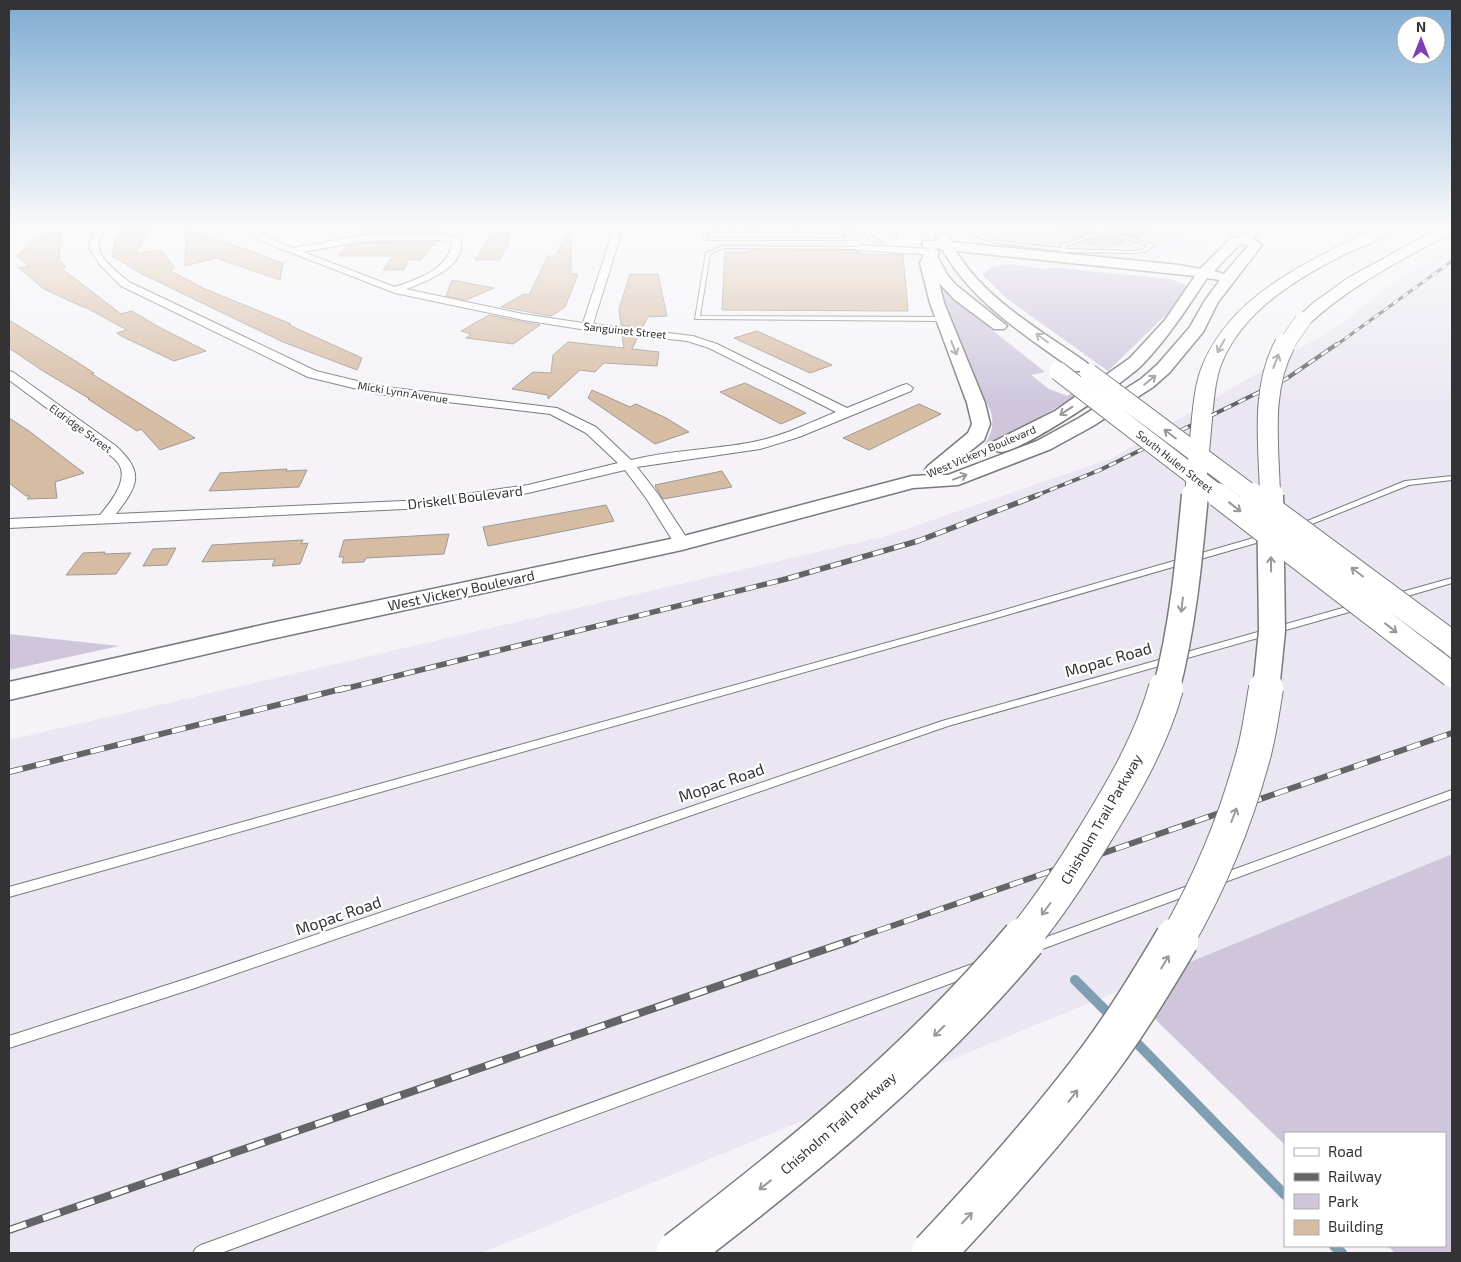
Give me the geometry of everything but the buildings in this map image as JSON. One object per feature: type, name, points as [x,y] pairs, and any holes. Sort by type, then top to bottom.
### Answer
[{"type":"highway","name":"Chisholm Trail Parkway","points":[[678,1253],[804,1154],[872,1094],[950,1020],[1027,934],[1052,902],[1108,814],[1144,746],[1166,690],[1181,618],[1206,384],[1213,362],[1222,343],[1233,327],[1251,308],[1279,287]]},
{"type":"highway","points":[[933,1253],[1028,1150],[1112,1045],[1184,929],[1226,836],[1253,759],[1269,674],[1272,613],[1268,409],[1270,385],[1280,352],[1286,340],[1316,308],[1346,287]]},
{"type":"main road","points":[[933,287],[942,319],[976,403],[981,424],[977,436],[935,470]]},
{"type":"main road","name":"South Hulen Street","points":[[953,287],[966,302],[1058,370],[1452,675]]},
{"type":"main road","name":"South Hulen Street","points":[[978,287],[990,299],[1452,643]]},
{"type":"main road","name":"West Vickery Boulevard","points":[[9,691],[271,631],[682,544],[912,482],[935,470],[1020,437],[1061,415],[1120,375],[1136,362],[1158,338],[1195,287]]},
{"type":"main road","name":"West Vickery Boulevard","points":[[912,482],[951,481],[994,465],[1044,445],[1117,403],[1163,369],[1197,329],[1211,302],[1222,287]]},
{"type":"street","name":"Micki Lynn Avenue","points":[[131,287],[312,374],[378,390],[552,411],[590,430],[628,466],[644,483],[682,544]]},
{"type":"street","name":"Sanguinet Street","points":[[388,287],[523,317],[587,327],[669,335],[697,341],[713,346],[847,413]]},
{"type":"street","points":[[396,290],[404,287]]},
{"type":"street","points":[[587,327],[600,287]]},
{"type":"street","name":"Eldridge Street","points":[[9,375],[111,449],[126,464],[128,480],[122,496],[105,519]]},
{"type":"street","name":"Driskell Boulevard","points":[[9,524],[425,504],[528,489],[651,459],[755,446],[794,434],[907,388]]},
{"type":"lane","points":[[702,287],[697,318],[942,319]]},
{"type":"lane","points":[[9,892],[1232,548],[1320,519],[1408,483],[1452,478]]},
{"type":"lane","name":"Mopac Road","points":[[9,1042],[195,982],[945,723],[1452,580]]},
{"type":"lane","points":[[201,1253],[1452,794]]},
{"type":"shaded area","points":[[1388,287],[1452,287],[1452,854],[481,1253],[9,1253],[9,740],[886,536],[1112,458],[1340,325]]},
{"type":"green space","points":[[995,287],[1188,287],[1174,307],[1108,371],[1006,298]]},
{"type":"green space","points":[[938,288],[944,288],[977,318],[1045,372],[1031,375],[1049,389],[1067,396],[1072,393],[1075,396],[1022,429],[984,445],[992,429],[991,412],[942,306]]},
{"type":"green space","points":[[9,634],[119,646],[9,670]]},
{"type":"green space","points":[[1452,854],[1452,1253],[1395,1253],[1389,1247],[1446,1247],[1446,1132],[1284,1132],[1284,1144],[1161,1025],[1127,988]]},
{"type":"waterway","points":[[1075,980],[1111,1016]]},
{"type":"waterway","points":[[1132,1038],[1284,1194]]},
{"type":"waterway","points":[[1335,1247],[1342,1253]]},
{"type":"railway","points":[[1335,346],[1416,287]]},
{"type":"railway","points":[[1035,496],[1100,470],[1286,379],[1337,344]]},
{"type":"railway","points":[[340,690],[786,579],[918,541],[1038,495]]},
{"type":"railway","points":[[9,772],[345,688]]},
{"type":"railway","points":[[851,940],[1452,733]]},
{"type":"railway","points":[[9,1230],[855,939]]}]
